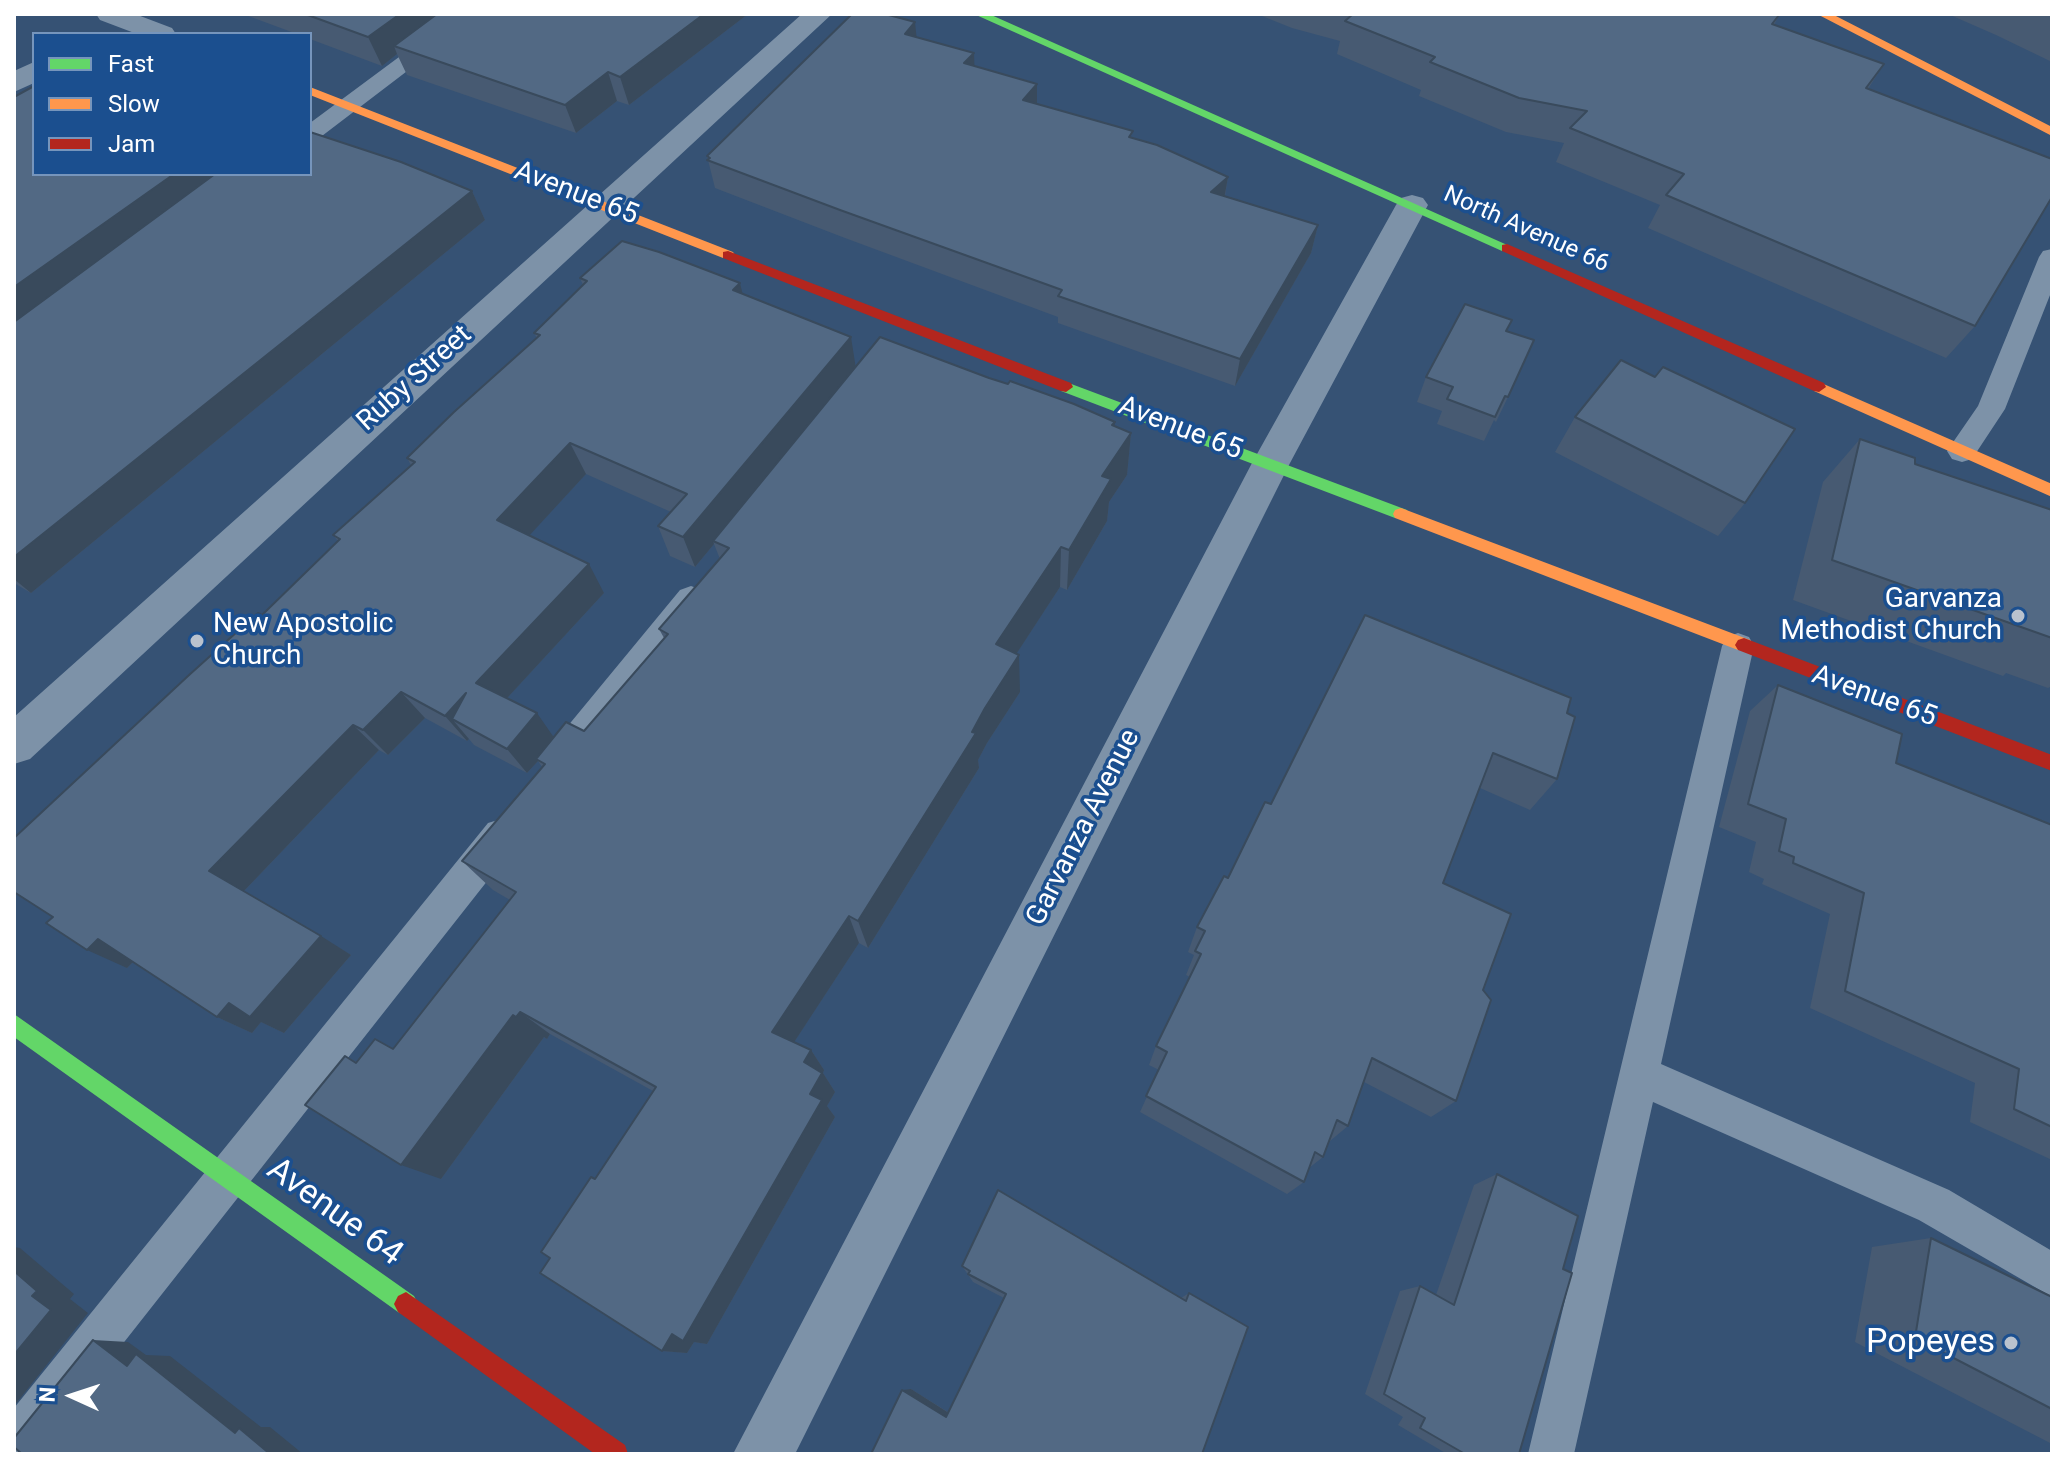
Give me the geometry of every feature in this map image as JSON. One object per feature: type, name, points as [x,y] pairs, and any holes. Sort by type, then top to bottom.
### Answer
[{"type":"street","name":"Ruby Street","points":[[14,745],[818,14]]},
{"type":"street","name":"North Avenue 66","points":[[980,14],[2052,491]]},
{"type":"street","points":[[1823,14],[2052,132]]},
{"type":"street","points":[[99,32],[120,15],[158,32]]},
{"type":"street","points":[[14,83],[32,72]]},
{"type":"street","name":"Avenue 65","points":[[312,92],[605,206],[900,340],[1271,463],[1738,646],[2052,763]]},
{"type":"street","name":"Garvanza Avenue","points":[[763,1454],[1271,463],[1412,205]]},
{"type":"street","name":"Avenue 64","points":[[14,1024],[616,1454]]},
{"type":"lane","points":[[312,133],[471,14]]},
{"type":"lane","points":[[1962,451],[1991,409],[2052,257]]},
{"type":"lane","points":[[554,770],[712,573]]},
{"type":"lane","points":[[1551,1454],[1738,646]]},
{"type":"lane","points":[[14,1445],[524,807]]},
{"type":"lane","points":[[1639,1075],[1934,1205],[2052,1275]]},
{"type":"building","points":[[305,14],[400,14],[368,37]]},
{"type":"building","points":[[437,14],[704,14],[620,77],[608,72],[565,105],[394,46]]},
{"type":"building","points":[[852,14],[885,14],[915,22],[905,34],[974,53],[964,63],[1037,84],[1023,100],[1133,131],[1129,137],[1157,145],[1228,177],[1211,192],[1318,225],[1240,359],[1058,296],[1062,290],[707,160],[710,158],[707,156]]},
{"type":"building","points":[[1353,14],[1776,14],[1779,15],[1772,24],[1884,64],[1866,88],[2052,159],[2052,197],[1975,326],[1666,195],[1684,174],[1570,128],[1587,111],[1519,98],[1430,62],[1435,57],[1345,21]]},
{"type":"building","points":[[32,87],[32,176],[171,176],[14,287],[14,97]]},
{"type":"building","points":[[312,133],[401,162],[472,191],[14,557],[14,322],[212,176],[312,176]]},
{"type":"building","points":[[622,241],[740,283],[733,290],[851,337],[683,537],[658,526],[687,494],[570,443],[497,520],[589,564],[476,683],[537,713],[507,749],[452,719],[466,693],[445,716],[401,692],[363,730],[353,725],[209,871],[321,936],[250,1017],[229,1003],[217,1017],[98,939],[87,950],[46,923],[53,917],[14,892],[14,838],[258,613],[262,615],[340,539],[333,535],[415,462],[407,458],[540,335],[534,333],[587,281],[580,278]]},
{"type":"building","points":[[1465,304],[1512,320],[1506,331],[1534,340],[1508,397],[1505,396],[1495,417],[1447,399],[1453,387],[1426,377]]},
{"type":"building","points":[[880,337],[989,378],[1008,384],[1010,381],[1074,404],[1115,422],[1112,425],[1131,433],[1102,476],[1111,479],[1069,550],[1061,547],[996,644],[1019,655],[985,708],[972,732],[976,733],[858,921],[849,916],[772,1032],[811,1050],[804,1062],[822,1073],[810,1094],[822,1100],[683,1341],[672,1334],[662,1351],[540,1273],[550,1258],[541,1252],[591,1177],[595,1179],[656,1087],[520,1012],[516,1017],[513,1015],[401,1165],[305,1105],[345,1056],[356,1063],[375,1039],[393,1049],[516,892],[462,861],[545,764],[536,759],[566,722],[584,731],[668,634],[659,629],[729,548],[713,541]]},
{"type":"building","points":[[1621,360],[1655,377],[1663,367],[1795,429],[1745,503],[1575,417]]},
{"type":"building","points":[[1860,439],[1915,458],[1915,464],[2052,510],[2052,638],[1832,560]]},
{"type":"building","points":[[1365,615],[1571,698],[1567,713],[1575,717],[1557,779],[1493,753],[1443,883],[1511,914],[1483,990],[1491,1000],[1456,1101],[1372,1058],[1348,1126],[1337,1120],[1323,1157],[1315,1152],[1304,1182],[1146,1096],[1167,1052],[1156,1046],[1201,954],[1195,951],[1205,931],[1197,927],[1224,876],[1228,878],[1265,802],[1271,804]]},
{"type":"building","points":[[1778,685],[1902,734],[1896,763],[2052,825],[2052,1127],[2014,1109],[2019,1069],[1845,991],[1864,893],[1793,863],[1794,857],[1779,851],[1786,819],[1748,804]]},
{"type":"building","points":[[1497,1174],[1578,1216],[1563,1269],[1572,1273],[1519,1454],[1465,1454],[1420,1428],[1425,1418],[1384,1394],[1420,1286],[1454,1305]]},
{"type":"building","points":[[998,1190],[1186,1301],[1189,1293],[1248,1327],[1202,1454],[871,1454],[902,1390],[946,1417],[1006,1294],[968,1274],[970,1271],[962,1266]]},
{"type":"building","points":[[1931,1238],[2052,1297],[2052,1409],[1915,1338]]},
{"type":"building","points":[[14,1271],[37,1291],[32,1296],[51,1310],[14,1355]]},
{"type":"building","points":[[93,1340],[127,1366],[136,1354],[235,1433],[239,1428],[270,1454],[22,1454],[14,1447],[14,1438]]},
{"type":"traffic: fast","points":[[980,14],[1507,248]]},
{"type":"traffic: fast","points":[[1066,387],[1401,514]]},
{"type":"traffic: fast","points":[[14,1024],[406,1304]]},
{"type":"traffic: slow","points":[[1823,14],[2052,132]]},
{"type":"traffic: slow","points":[[312,92],[728,255]]},
{"type":"traffic: slow","points":[[1819,387],[2052,491]]},
{"type":"traffic: slow","points":[[1401,514],[1744,645]]},
{"type":"traffic: jam","points":[[1507,248],[1819,387]]},
{"type":"traffic: jam","points":[[728,255],[1066,387]]},
{"type":"traffic: jam","points":[[1744,645],[2052,763]]},
{"type":"traffic: jam","points":[[406,1304],[616,1454]]},
{"type":"place","name":"Garvanza Methodist Church","points":[[2018,616]]},
{"type":"place","name":"New Apostolic Church","points":[[197,641]]},
{"type":"place","name":"Popeyes","points":[[2011,1343]]}]
